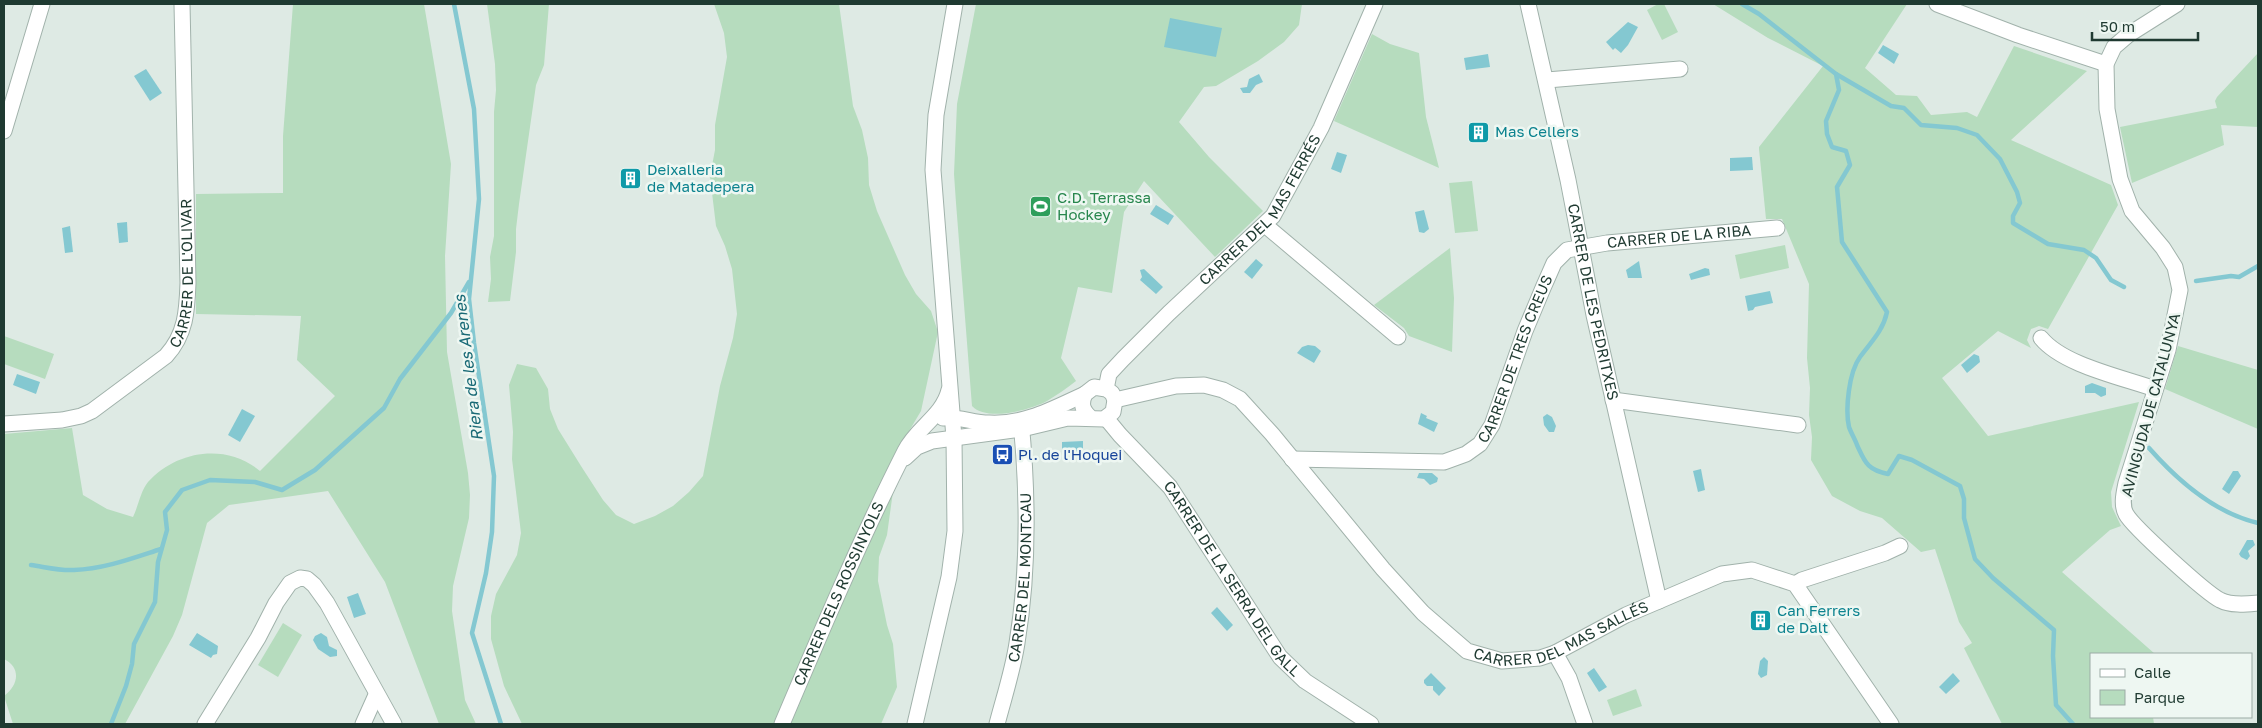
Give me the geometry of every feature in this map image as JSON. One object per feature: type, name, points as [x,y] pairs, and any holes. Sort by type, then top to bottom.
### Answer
[{"type":"street","points":[[4,131],[42,4]]},
{"type":"street","name":"CARRER DE L'OLIVAR","points":[[4,424],[71,419],[92,411],[166,356],[175,346],[182,332],[186,312],[188,274],[182,4]]},
{"type":"street","points":[[915,724],[949,576],[955,531],[956,469],[933,170],[936,115],[955,4]]},
{"type":"street","name":"CARRER DEL MAS FERRÉS","points":[[1111,394],[1110,374],[1123,359],[1169,313],[1265,225],[1280,206],[1307,157],[1375,4]]},
{"type":"street","name":"CARRER DE LES PEDRITXES","points":[[1528,4],[1547,80],[1613,400],[1659,601]]},
{"type":"street","points":[[1937,4],[2018,35],[2106,64],[2114,47],[2128,34],[2177,4]]},
{"type":"street","name":"AVINGUDA DE CATALUNYA","points":[[2106,64],[2107,109],[2120,180],[2132,211],[2163,248],[2175,267],[2180,290],[2168,350],[2154,389],[2126,484],[2123,499],[2125,513],[2136,528],[2221,601],[2242,604],[2258,603]]},
{"type":"street","points":[[1547,80],[1680,69]]},
{"type":"street","points":[[1265,225],[1398,337]]},
{"type":"street","name":"CARRER DE LA RIBA","points":[[1581,246],[1777,228]]},
{"type":"street","name":"CARRER DE TRES CREUS","points":[[1292,459],[1444,462],[1466,454],[1480,444],[1492,425],[1525,331],[1554,264],[1567,250],[1581,246]]},
{"type":"street","points":[[2041,338],[2049,348],[2069,359],[2154,389]]},
{"type":"street","name":"CARRER DELS ROSSINYOLS","points":[[782,724],[834,602],[899,464],[910,442],[944,403],[950,385]]},
{"type":"street","name":"CARRER DEL MAS SALLÉS","points":[[1111,394],[1176,386],[1204,385],[1223,390],[1240,399],[1416,606],[1466,652],[1502,661],[1540,658],[1555,653],[1626,615],[1722,574],[1752,570],[1795,584]]},
{"type":"street","points":[[922,428],[936,420],[952,417],[989,423],[1022,425],[1061,419],[1099,418],[1113,412],[1111,394],[1094,387],[1085,394],[1022,425]]},
{"type":"street","points":[[1085,394],[1082,406],[1085,412],[1099,418]]},
{"type":"street","points":[[1613,400],[1798,424]]},
{"type":"street","name":"CARRER DE LA SERRA DEL GALL","points":[[1099,418],[1120,435],[1170,487],[1280,657],[1305,681],[1371,724]]},
{"type":"street","name":"CARRER DELS ROSSINYOLS","points":[[899,464],[917,448],[932,440],[954,438],[1022,425]]},
{"type":"street","name":"CARRER DEL MONTCAU","points":[[997,724],[1017,644],[1025,574],[1026,534],[1022,425]]},
{"type":"street","points":[[924,444],[938,448],[956,469]]},
{"type":"street","points":[[1891,724],[1795,584],[1900,546]]},
{"type":"street","points":[[205,724],[258,638],[276,603],[290,583],[300,578],[306,579],[314,585],[327,603],[376,695],[394,724]]},
{"type":"street","points":[[1555,653],[1569,678],[1585,724]]},
{"type":"street","points":[[363,724],[376,695]]},
{"type":"green space","points":[[293,4],[424,4],[451,164],[445,256],[447,352],[468,473],[470,495],[469,518],[453,586],[452,611],[465,700],[476,724],[439,724],[385,582],[328,491],[229,505],[207,523],[182,615],[173,636],[125,724],[13,724],[4,696],[15,682],[16,672],[14,667],[4,659],[4,434],[72,428],[83,495],[107,509],[133,517],[143,489],[148,482],[160,471],[187,457],[202,454],[233,456],[247,462],[260,471],[335,396],[297,360],[301,316],[196,314],[196,194],[283,193],[283,136]]},
{"type":"green space","points":[[487,4],[549,4],[544,65],[536,85],[519,204],[510,301],[488,302],[491,279],[490,257],[494,236],[494,112],[496,90],[495,64]]},
{"type":"green space","points":[[714,4],[839,4],[853,106],[862,130],[868,158],[869,185],[877,211],[905,275],[916,294],[931,311],[938,332],[921,411],[899,448],[887,535],[879,557],[878,581],[893,644],[897,687],[881,724],[522,724],[504,686],[491,639],[491,616],[496,594],[517,555],[521,533],[512,459],[513,432],[509,385],[517,364],[536,368],[548,389],[550,409],[558,429],[603,500],[616,515],[634,524],[655,516],[673,506],[703,476],[720,386],[733,338],[737,314],[732,269],[716,226],[710,176],[715,150],[715,125],[727,57],[724,33]]},
{"type":"green space","name":"C.D. Terrassa Hockey","points":[[976,4],[1302,4],[1299,25],[1284,42],[1258,61],[1216,86],[1204,87],[1179,122],[1209,157],[1263,211],[1215,257],[1144,181],[1124,212],[1112,293],[1078,287],[1061,358],[1076,381],[1040,404],[1020,411],[998,414],[979,411],[972,406],[954,174],[957,104]]},
{"type":"green space","points":[[1658,4],[1664,4],[1678,32],[1662,40],[1647,10]]},
{"type":"green space","points":[[1713,4],[1907,4],[1865,68],[1896,95],[1917,96],[1931,115],[1967,112],[1977,117],[2014,46],[2087,71],[2011,140],[2111,185],[2118,205],[2048,329],[2039,326],[2031,329],[2027,340],[2031,348],[1998,331],[1942,378],[1988,436],[2139,402],[2111,492],[2112,507],[2121,526],[2110,530],[2062,572],[2154,653],[2090,653],[2090,718],[2153,718],[2154,724],[2002,724],[1964,648],[1972,643],[1959,622],[1935,549],[1921,552],[1882,518],[1860,511],[1832,496],[1811,460],[1812,437],[1809,415],[1810,388],[1807,358],[1809,284],[1782,219],[1766,219],[1759,147],[1823,66],[1768,38]]},
{"type":"green space","points":[[1372,34],[1390,44],[1419,53],[1426,117],[1439,168],[1334,121]]},
{"type":"green space","points":[[2258,53],[2258,127],[2221,125],[2224,145],[2132,183],[2120,127],[2217,108],[2215,101],[2217,97]]},
{"type":"green space","points":[[1472,181],[1478,231],[1455,233],[1449,183]]},
{"type":"green space","points":[[1785,245],[1789,268],[1740,279],[1735,255]]},
{"type":"green space","points":[[1450,248],[1454,298],[1452,352],[1409,336],[1404,328],[1374,305]]},
{"type":"green space","points":[[4,336],[54,354],[45,379],[4,364]]},
{"type":"green space","points":[[2178,346],[2258,370],[2258,429],[2165,389]]},
{"type":"green space","points":[[283,623],[302,635],[278,677],[258,665]]},
{"type":"green space","points":[[1636,689],[1642,706],[1613,716],[1607,700]]},
{"type":"water","points":[[1170,18],[1222,28],[1216,57],[1164,47]]},
{"type":"water","points":[[1628,22],[1638,27],[1621,53],[1615,48],[1613,50],[1606,42]]},
{"type":"water","points":[[1883,45],[1899,54],[1894,64],[1878,53]]},
{"type":"water","points":[[1488,54],[1490,67],[1466,70],[1464,58]]},
{"type":"water","points":[[146,69],[162,93],[150,101],[134,76]]},
{"type":"water","points":[[1259,74],[1263,82],[1256,85],[1250,93],[1243,93],[1240,88],[1247,87],[1249,79]]},
{"type":"water","points":[[1337,152],[1347,155],[1341,173],[1331,169]]},
{"type":"water","points":[[1752,157],[1753,170],[1730,171],[1730,158]]},
{"type":"water","points":[[1156,205],[1174,216],[1168,225],[1150,214]]},
{"type":"water","points":[[1424,210],[1429,229],[1424,233],[1419,232],[1415,212]]},
{"type":"water","points":[[127,222],[128,242],[119,243],[117,223]]},
{"type":"water","points":[[70,226],[73,252],[65,253],[62,228]]},
{"type":"water","points":[[1256,259],[1263,265],[1252,279],[1244,272]]},
{"type":"water","points":[[1639,261],[1642,278],[1628,278],[1626,270]]},
{"type":"water","points":[[1705,268],[1709,269],[1710,275],[1691,280],[1689,274]]},
{"type":"water","points":[[1144,269],[1163,287],[1156,294],[1140,280],[1142,277],[1140,270]]},
{"type":"water","points":[[1770,291],[1773,303],[1755,307],[1753,310],[1748,311],[1745,296]]},
{"type":"water","points":[[1308,345],[1315,346],[1321,351],[1314,363],[1297,353],[1302,347]]},
{"type":"water","points":[[1974,354],[1979,356],[1980,362],[1967,373],[1961,365]]},
{"type":"water","points":[[17,374],[40,382],[36,394],[13,385]]},
{"type":"water","points":[[2092,383],[2106,388],[2106,395],[2101,397],[2095,393],[2085,393],[2085,386]]},
{"type":"water","points":[[242,409],[255,416],[240,442],[228,435]]},
{"type":"water","points":[[1421,413],[1427,416],[1426,418],[1438,423],[1434,432],[1418,424]]},
{"type":"water","points":[[1547,414],[1552,417],[1556,426],[1554,432],[1549,432],[1544,425],[1543,417]]},
{"type":"water","points":[[1083,441],[1083,452],[1062,452],[1062,442]]},
{"type":"water","points":[[1701,469],[1705,490],[1698,492],[1693,471]]},
{"type":"water","points":[[2233,471],[2238,471],[2241,476],[2229,494],[2222,489]]},
{"type":"water","points":[[1419,473],[1432,473],[1438,478],[1437,482],[1430,485],[1424,479],[1417,478]]},
{"type":"water","points":[[2247,540],[2253,540],[2255,545],[2248,551],[2250,556],[2247,560],[2239,554]]},
{"type":"water","points":[[358,593],[366,614],[354,618],[347,597]]},
{"type":"water","points":[[1217,607],[1233,625],[1227,631],[1211,613]]},
{"type":"water","points":[[197,633],[218,646],[217,654],[211,658],[189,645]]},
{"type":"water","points":[[321,633],[327,637],[329,646],[337,650],[337,656],[330,657],[318,649],[313,640],[315,636]]},
{"type":"water","points":[[1764,657],[1768,661],[1767,675],[1761,678],[1758,674],[1760,661]]},
{"type":"water","points":[[1594,668],[1607,687],[1599,692],[1587,673]]},
{"type":"water","points":[[1431,673],[1446,688],[1439,696],[1433,690],[1433,686],[1427,686],[1424,683],[1424,680]]},
{"type":"water","points":[[1953,673],[1960,681],[1946,694],[1939,687]]},
{"type":"waterway","name":"Riera de les Arenes","points":[[454,4],[474,109],[479,199],[469,299],[494,476],[492,532],[486,573],[472,633],[501,724]]},
{"type":"waterway","points":[[1742,4],[1759,14],[1836,74],[1839,90],[1826,121],[1827,134],[1832,147],[1846,151],[1850,165],[1837,187],[1842,242],[1887,312],[1880,331],[1860,357],[1853,372],[1848,401],[1848,419],[1849,427],[1857,445],[1865,461],[1875,470],[1888,474],[1899,456],[1912,460],[1960,486],[1964,499],[1964,518],[1975,559],[1993,578],[2054,630],[2053,656],[2056,705],[2073,724]]},
{"type":"waterway","points":[[1836,74],[1891,106],[1904,108],[1921,125],[1957,128],[1977,135],[2000,159],[2017,192],[2020,203],[2013,216],[2013,223],[2048,244],[2084,250],[2096,258],[2111,280],[2124,287]]},
{"type":"waterway","points":[[2196,281],[2231,276],[2239,277],[2258,266]]},
{"type":"waterway","points":[[111,724],[126,686],[132,664],[134,644],[155,602],[158,562],[167,530],[165,512],[182,490],[210,480],[255,482],[282,490],[315,470],[384,408],[400,379],[451,313],[469,282]]},
{"type":"waterway","points":[[2149,448],[2185,484],[2212,504],[2227,512],[2258,523]]},
{"type":"waterway","points":[[31,565],[63,570],[96,568],[161,549]]},
{"type":"place","name":"Mas Cellers","points":[[1479,132]]},
{"type":"place","name":"Deixalleria de Matadepera","points":[[631,179]]},
{"type":"place","name":"C.D. Terrassa Hockey","points":[[1041,207]]},
{"type":"place","name":"Pl. de l'Hoquei","points":[[1002,455]]},
{"type":"place","name":"Can Ferrers de Dalt","points":[[1761,620]]}]
